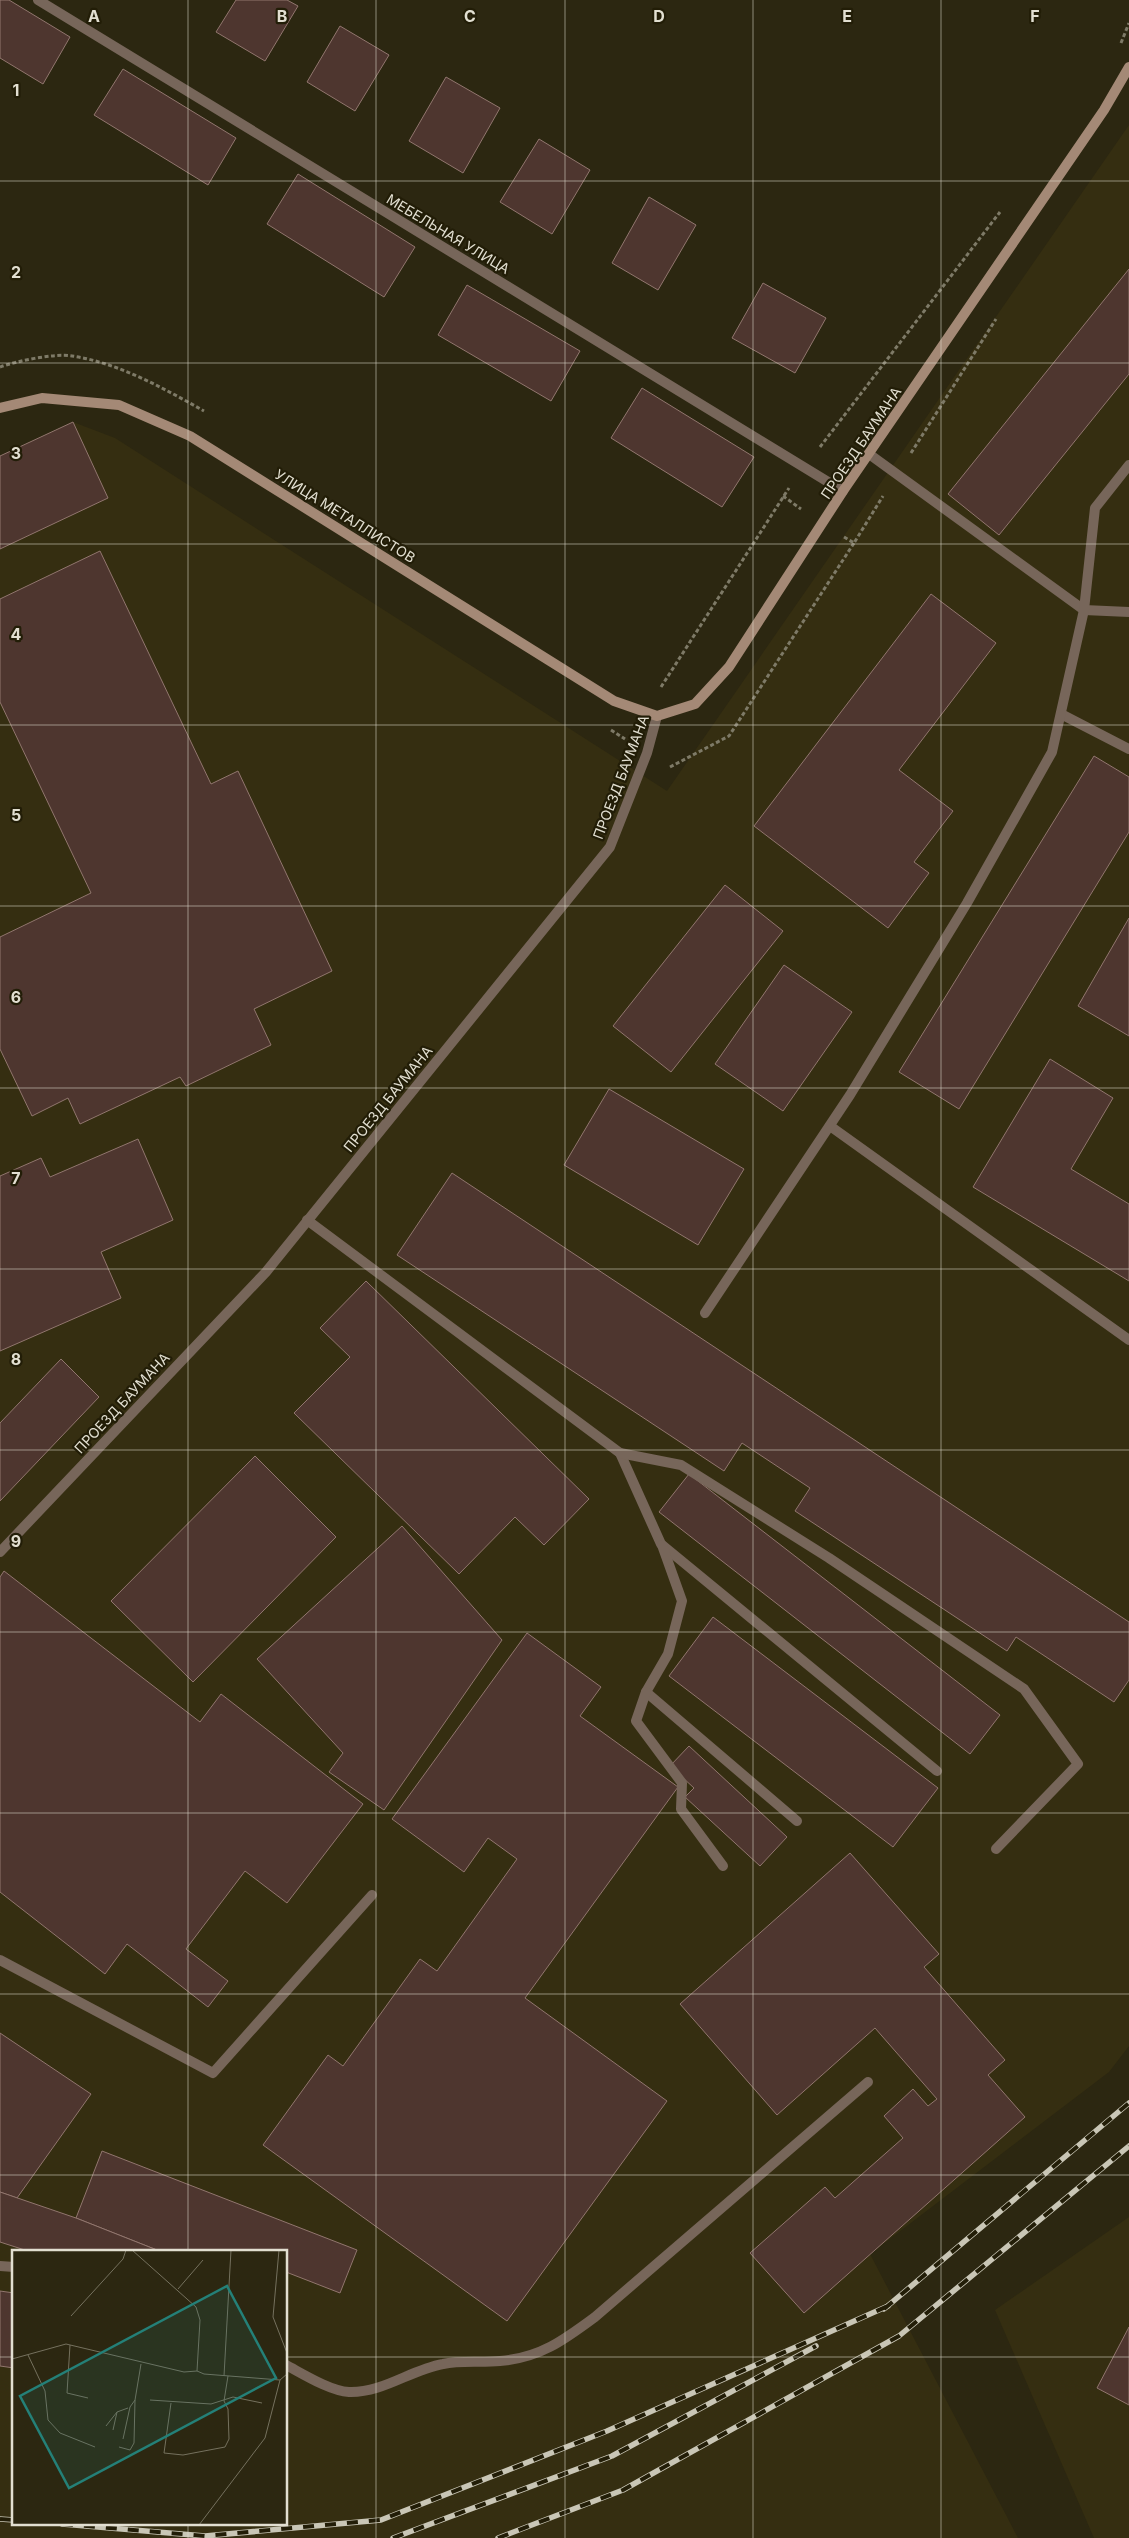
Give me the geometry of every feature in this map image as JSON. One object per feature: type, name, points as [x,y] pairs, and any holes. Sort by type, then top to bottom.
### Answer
[{"type":"street","name":"МЕБЕЛЬНАЯ УЛИЦА","points":[[38,0],[843,491]]},
{"type":"street","name":"ПРОЕЗД БАУМАНА","points":[[0,1552],[266,1272],[610,847],[647,752],[657,716],[695,704],[729,667],[843,491],[1104,110],[1129,67]]},
{"type":"street","name":"УЛИЦА МЕТАЛЛИСТОВ","points":[[0,408],[42,398],[119,405],[190,436],[614,701],[657,716]]},
{"type":"street","points":[[869,454],[1084,610],[1129,612]]},
{"type":"street","points":[[705,1313],[830,1126],[972,895],[1052,752],[1084,610],[1095,508],[1129,465]]},
{"type":"street","points":[[1061,714],[1129,748]]},
{"type":"street","points":[[830,1126],[1129,1340]]},
{"type":"street","points":[[307,1220],[620,1453],[681,1465],[829,1558],[1024,1689],[1078,1764],[996,1849]]},
{"type":"street","points":[[620,1453],[661,1544],[682,1601],[668,1654],[646,1692],[636,1721],[682,1783],[681,1809],[724,1866]]},
{"type":"street","points":[[661,1544],[937,1771]]},
{"type":"street","points":[[646,1692],[797,1821]]},
{"type":"street","points":[[0,1960],[213,2073],[372,1895]]},
{"type":"street","points":[[288,2366],[319,2382],[347,2392],[374,2390],[421,2370],[444,2363],[501,2361],[530,2356],[558,2344],[595,2317],[868,2082]]},
{"type":"path","points":[[1119,48],[1129,23]]},
{"type":"path","points":[[655,695],[784,496],[1004,206]]},
{"type":"path","points":[[0,367],[16,362],[71,356],[122,369],[211,416]]},
{"type":"shaded area","points":[[1129,125],[1129,2046],[1109,2072],[870,2254],[1018,2538],[0,2538],[0,456],[73,422],[115,438],[667,791]]},
{"type":"shaded area","points":[[1129,2217],[1129,2538],[1094,2538],[995,2310]]},
{"type":"building","points":[[0,0],[9,0],[70,37],[43,84],[0,58]]},
{"type":"building","points":[[236,0],[287,0],[298,6],[265,61],[216,32]]},
{"type":"building","points":[[340,26],[389,55],[355,111],[307,82]]},
{"type":"building","points":[[123,69],[236,138],[208,185],[94,115]]},
{"type":"building","points":[[446,77],[500,108],[463,173],[409,141]]},
{"type":"building","points":[[539,139],[590,170],[552,234],[500,202]]},
{"type":"building","points":[[298,174],[415,247],[384,297],[267,224]]},
{"type":"building","points":[[649,197],[696,225],[658,290],[612,263]]},
{"type":"building","points":[[1129,269],[1129,374],[999,535],[948,494]]},
{"type":"building","points":[[763,283],[826,318],[795,373],[732,338]]},
{"type":"building","points":[[467,285],[580,351],[551,401],[438,335]]},
{"type":"building","points":[[642,388],[754,457],[722,507],[611,438]]},
{"type":"building","points":[[73,422],[108,498],[0,549],[0,456]]},
{"type":"building","points":[[100,551],[211,784],[238,771],[332,971],[254,1009],[271,1045],[186,1086],[180,1077],[80,1124],[68,1098],[32,1116],[0,1049],[0,937],[91,893],[0,702],[0,599]]},
{"type":"building","points":[[931,594],[996,643],[899,770],[953,811],[914,862],[929,873],[888,928],[754,826]]},
{"type":"building","points":[[1094,756],[1129,777],[1129,832],[959,1109],[899,1072]]},
{"type":"building","points":[[725,885],[783,931],[671,1072],[613,1026]]},
{"type":"building","points":[[1129,918],[1129,1036],[1078,1006]]},
{"type":"building","points":[[784,965],[852,1012],[783,1111],[715,1064]]},
{"type":"building","points":[[1050,1059],[1113,1098],[1071,1169],[1129,1204],[1129,1281],[973,1187]]},
{"type":"building","points":[[609,1089],[744,1169],[698,1245],[564,1165]]},
{"type":"building","points":[[138,1139],[173,1220],[101,1252],[121,1298],[0,1351],[0,1176],[41,1158],[50,1177]]},
{"type":"building","points":[[452,1173],[1129,1622],[1129,1680],[1114,1702],[1016,1637],[1007,1651],[795,1511],[810,1488],[742,1443],[724,1471],[397,1255]]},
{"type":"building","points":[[366,1281],[589,1499],[544,1545],[515,1517],[459,1574],[294,1413],[350,1357],[320,1328]]},
{"type":"building","points":[[61,1359],[99,1397],[0,1501],[0,1423]]},
{"type":"building","points":[[255,1456],[336,1537],[193,1682],[111,1601]]},
{"type":"building","points":[[689,1474],[1000,1715],[970,1754],[659,1512]]},
{"type":"building","points":[[402,1526],[502,1640],[384,1810],[329,1772],[343,1753],[257,1659]]},
{"type":"building","points":[[4,1571],[200,1722],[221,1694],[363,1804],[287,1903],[245,1871],[186,1949],[228,1981],[208,2007],[127,1944],[105,1974],[0,1892],[0,1577]]},
{"type":"building","points":[[713,1617],[938,1788],[893,1847],[669,1676]]},
{"type":"building","points":[[527,1633],[601,1687],[580,1716],[678,1787],[525,1998],[667,2101],[507,2321],[263,2145],[328,2055],[343,2066],[420,1959],[437,1971],[517,1859],[488,1838],[464,1872],[392,1819]]},
{"type":"building","points":[[689,1746],[787,1837],[760,1866],[685,1797],[694,1788],[670,1766]]},
{"type":"building","points":[[850,1853],[939,1954],[924,1967],[1005,2060],[988,2075],[1025,2117],[804,2313],[750,2253],[825,2187],[835,2198],[903,2138],[884,2116],[913,2089],[928,2106],[937,2099],[875,2028],[777,2115],[680,2004]]},
{"type":"building","points":[[0,2033],[91,2094],[17,2198],[0,2192]]},
{"type":"building","points":[[102,2151],[357,2250],[340,2293],[288,2273],[288,2250],[157,2250],[76,2218]]},
{"type":"building","points":[[0,2192],[76,2218],[157,2250],[25,2250],[0,2242]]},
{"type":"building","points":[[0,2291],[12,2293],[12,2368],[0,2366]]},
{"type":"building","points":[[1129,2327],[1129,2405],[1097,2388]]},
{"type":"railway","points":[[884,2309],[1129,2103]]},
{"type":"railway","points":[[498,2538],[623,2490],[899,2336],[1129,2146]]},
{"type":"railway","points":[[86,2526],[205,2536],[381,2520],[607,2431],[888,2306]]},
{"type":"railway","points":[[393,2538],[612,2456],[816,2346]]},
{"type":"railway","points":[[0,2519],[12,2520]]}]
